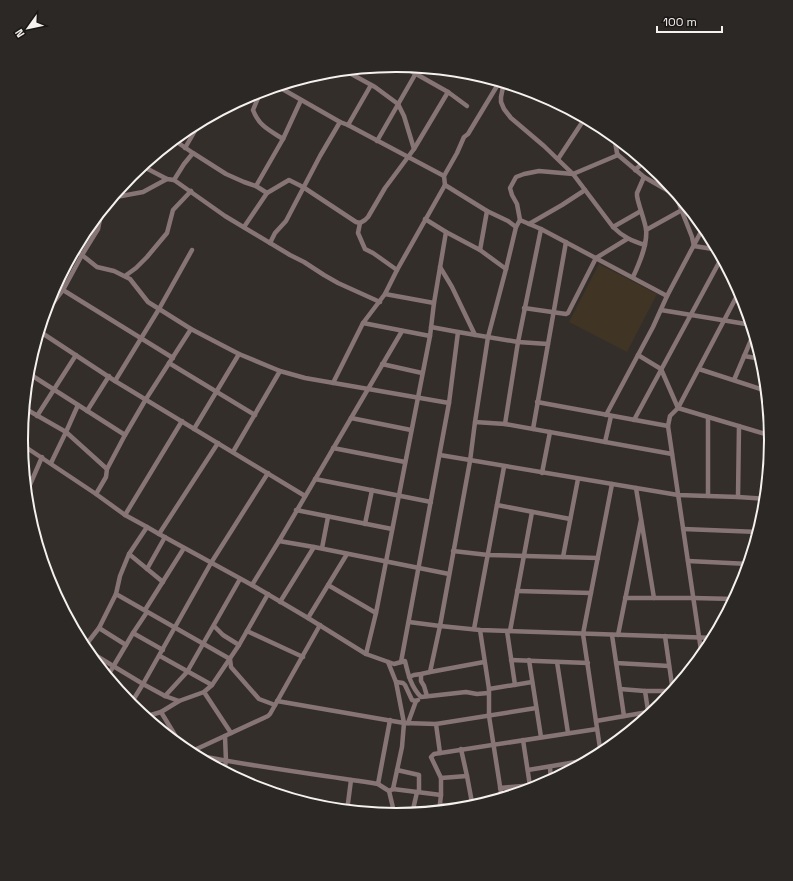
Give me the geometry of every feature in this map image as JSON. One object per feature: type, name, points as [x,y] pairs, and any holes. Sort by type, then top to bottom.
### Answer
[{"type":"street","points":[[377,141],[416,73],[448,92],[467,106]]},
{"type":"street","points":[[352,75],[371,85],[398,104],[404,116],[414,149]]},
{"type":"street","points":[[348,125],[371,85]]},
{"type":"street","points":[[333,383],[363,323],[385,294],[444,185],[444,176],[464,137],[468,134],[497,86]]},
{"type":"street","points":[[503,88],[501,97],[502,102],[504,109],[511,118],[544,146],[573,174],[619,234],[627,239],[645,245]]},
{"type":"street","points":[[284,90],[340,122],[444,176]]},
{"type":"street","points":[[397,270],[365,249],[358,233],[360,223],[368,217],[386,188],[408,158],[448,92]]},
{"type":"street","points":[[258,99],[253,110],[256,118],[263,126],[283,139]]},
{"type":"street","points":[[256,186],[283,139],[301,100]]},
{"type":"street","points":[[270,243],[275,233],[286,220],[340,122]]},
{"type":"street","points":[[558,159],[582,122]]},
{"type":"street","points":[[185,148],[194,133]]},
{"type":"street","points":[[179,143],[226,174],[256,186],[267,193]]},
{"type":"street","points":[[615,144],[618,156],[644,177],[667,191]]},
{"type":"street","points":[[174,180],[193,153]]},
{"type":"street","points":[[430,672],[440,626],[470,461],[488,337],[516,227],[520,220],[517,204],[510,188],[516,177],[524,174],[539,171],[573,174],[618,156]]},
{"type":"street","points":[[635,170],[641,164]]},
{"type":"street","points":[[148,169],[167,179],[174,180],[225,216],[338,283],[380,302]]},
{"type":"street","points":[[633,277],[645,245],[646,230],[636,196],[644,177]]},
{"type":"street","points":[[121,196],[143,192],[167,179]]},
{"type":"street","points":[[244,227],[267,193],[289,180],[303,187],[356,222],[360,223]]},
{"type":"street","points":[[444,185],[516,227]]},
{"type":"street","points":[[529,224],[585,190]]},
{"type":"street","points":[[124,276],[136,268],[147,257],[167,233],[173,210],[191,191]]},
{"type":"street","points":[[680,205],[694,246]]},
{"type":"street","points":[[646,230],[682,210]]},
{"type":"street","points":[[480,250],[487,211]]},
{"type":"street","points":[[613,227],[641,211]]},
{"type":"street","points":[[425,219],[480,250],[506,269]]},
{"type":"street","points":[[520,220],[541,229],[667,296]]},
{"type":"street","points":[[56,299],[63,290],[82,255],[98,230],[98,225]]},
{"type":"street","points":[[505,424],[524,308],[541,229]]},
{"type":"street","points":[[366,654],[376,613],[430,336],[446,232]]},
{"type":"street","points":[[605,442],[609,415],[667,296],[701,233]]},
{"type":"street","points":[[524,308],[564,314],[568,313],[596,258],[627,239]]},
{"type":"street","points":[[533,429],[566,242]]},
{"type":"street","points":[[694,246],[711,249]]},
{"type":"street","points":[[115,380],[159,309],[192,250]]},
{"type":"street","points":[[79,253],[97,267],[114,270],[130,279],[148,302],[191,329],[239,354],[280,371],[305,378],[449,403]]},
{"type":"street","points":[[634,420],[719,262]]},
{"type":"street","points":[[440,267],[452,287],[474,335]]},
{"type":"street","points":[[63,290],[173,358]]},
{"type":"street","points":[[385,294],[434,303]]},
{"type":"street","points":[[701,648],[668,426],[670,416],[678,408],[736,298]]},
{"type":"street","points":[[661,310],[746,324]]},
{"type":"street","points":[[363,323],[430,336]]},
{"type":"street","points":[[431,327],[518,342],[548,344]]},
{"type":"street","points":[[96,494],[106,477],[108,469],[125,435],[146,399],[191,329]]},
{"type":"street","points":[[252,585],[402,331]]},
{"type":"street","points":[[401,662],[449,403],[458,332]]},
{"type":"street","points":[[44,334],[115,380],[305,496]]},
{"type":"street","points":[[734,380],[751,341]]},
{"type":"street","points":[[194,428],[239,354]]},
{"type":"street","points":[[37,416],[76,355]]},
{"type":"street","points":[[638,356],[661,369],[678,408],[765,435]]},
{"type":"street","points":[[744,356],[755,359]]},
{"type":"street","points":[[169,363],[255,415]]},
{"type":"street","points":[[382,364],[422,372]]},
{"type":"street","points":[[699,369],[762,389]]},
{"type":"street","points":[[234,452],[280,371]]},
{"type":"street","points":[[87,411],[109,376]]},
{"type":"street","points":[[34,377],[125,435]]},
{"type":"street","points":[[538,402],[668,426]]},
{"type":"street","points":[[51,463],[78,405]]},
{"type":"street","points":[[29,411],[66,432],[108,469]]},
{"type":"street","points":[[708,417],[708,496]]},
{"type":"street","points":[[351,418],[412,430]]},
{"type":"street","points":[[125,515],[182,421]]},
{"type":"street","points":[[475,422],[505,424],[672,454]]},
{"type":"street","points":[[738,497],[739,426]]},
{"type":"street","points":[[542,473],[550,432]]},
{"type":"street","points":[[160,534],[218,443]]},
{"type":"street","points":[[333,448],[405,462]]},
{"type":"street","points":[[28,449],[125,515],[268,594],[366,654],[394,664],[405,661],[414,688],[421,697]]},
{"type":"street","points":[[440,455],[678,495],[760,499]]},
{"type":"street","points":[[31,483],[42,457]]},
{"type":"street","points":[[501,793],[488,716],[489,691],[477,630],[488,555],[504,466]]},
{"type":"street","points":[[134,699],[160,656],[211,563],[268,473]]},
{"type":"street","points":[[315,479],[431,502]]},
{"type":"street","points":[[563,557],[578,479]]},
{"type":"street","points":[[600,748],[583,634],[612,484]]},
{"type":"street","points":[[636,488],[654,598]]},
{"type":"street","points":[[365,524],[372,490]]},
{"type":"street","points":[[497,505],[570,519]]},
{"type":"street","points":[[296,510],[392,529]]},
{"type":"street","points":[[515,685],[508,631],[532,512]]},
{"type":"street","points":[[322,548],[328,516]]},
{"type":"street","points":[[618,635],[641,520]]},
{"type":"street","points":[[88,642],[99,628],[116,594],[120,576],[130,554],[147,527]]},
{"type":"street","points":[[683,529],[753,532]]},
{"type":"street","points":[[147,569],[165,537]]},
{"type":"street","points":[[279,541],[322,548],[449,574]]},
{"type":"street","points":[[280,602],[314,547]]},
{"type":"street","points":[[110,672],[162,582],[184,548]]},
{"type":"street","points":[[453,551],[488,555],[598,558]]},
{"type":"street","points":[[130,554],[162,582]]},
{"type":"street","points":[[308,618],[348,554]]},
{"type":"street","points":[[688,561],[743,564]]},
{"type":"street","points":[[165,696],[187,672],[240,579]]},
{"type":"street","points":[[328,585],[376,613]]},
{"type":"street","points":[[517,591],[591,593]]},
{"type":"street","points":[[116,594],[230,659]]},
{"type":"street","points":[[151,715],[161,712],[180,701],[204,692],[212,685],[239,645],[268,594]]},
{"type":"street","points":[[625,598],[729,599]]},
{"type":"street","points":[[409,622],[477,630],[708,638]]},
{"type":"street","points":[[196,749],[266,718],[270,714],[320,625]]},
{"type":"street","points":[[214,626],[223,636],[239,645]]},
{"type":"street","points":[[99,628],[126,645]]},
{"type":"street","points":[[247,631],[303,657]]},
{"type":"street","points":[[133,633],[163,650]]},
{"type":"street","points":[[612,635],[624,716]]},
{"type":"street","points":[[665,636],[673,684]]},
{"type":"street","points":[[160,656],[212,685]]},
{"type":"street","points":[[98,657],[165,696],[180,701]]},
{"type":"street","points":[[230,659],[231,667],[259,699],[276,703],[406,723],[436,724],[536,708]]},
{"type":"street","points":[[511,660],[588,663]]},
{"type":"street","points":[[529,660],[541,737]]},
{"type":"street","points":[[388,662],[396,682],[406,723]]},
{"type":"street","points":[[409,676],[484,662]]},
{"type":"street","points":[[557,662],[568,733]]},
{"type":"street","points":[[616,664],[669,666]]},
{"type":"street","points":[[421,674],[421,681],[427,696]]},
{"type":"street","points":[[396,682],[405,684],[412,700],[416,702]]},
{"type":"street","points":[[394,809],[391,790],[397,770],[406,723],[416,702],[421,697],[466,692],[476,694],[532,682]]},
{"type":"street","points":[[620,690],[666,691]]},
{"type":"street","points":[[646,691],[648,709]]},
{"type":"street","points":[[204,692],[231,733]]},
{"type":"street","points":[[161,712],[175,735]]},
{"type":"street","points":[[596,721],[643,715]]},
{"type":"street","points":[[378,784],[390,720]]},
{"type":"street","points":[[436,724],[440,753]]},
{"type":"street","points":[[445,806],[440,805],[441,778],[431,757],[432,755],[461,749],[597,729]]},
{"type":"street","points":[[224,736],[225,766]]},
{"type":"street","points":[[523,740],[530,784]]},
{"type":"street","points":[[461,749],[472,801]]},
{"type":"street","points":[[208,757],[378,784],[391,790],[441,795]]},
{"type":"street","points":[[528,770],[580,761]]},
{"type":"street","points":[[550,767],[551,775]]},
{"type":"street","points":[[397,770],[419,776],[418,792],[414,808]]},
{"type":"street","points":[[441,778],[467,776]]},
{"type":"street","points":[[348,806],[351,780]]},
{"type":"street","points":[[500,788],[522,787]]},
{"type":"shaded area","points":[[599,264],[657,294],[627,352],[569,322]]}]
